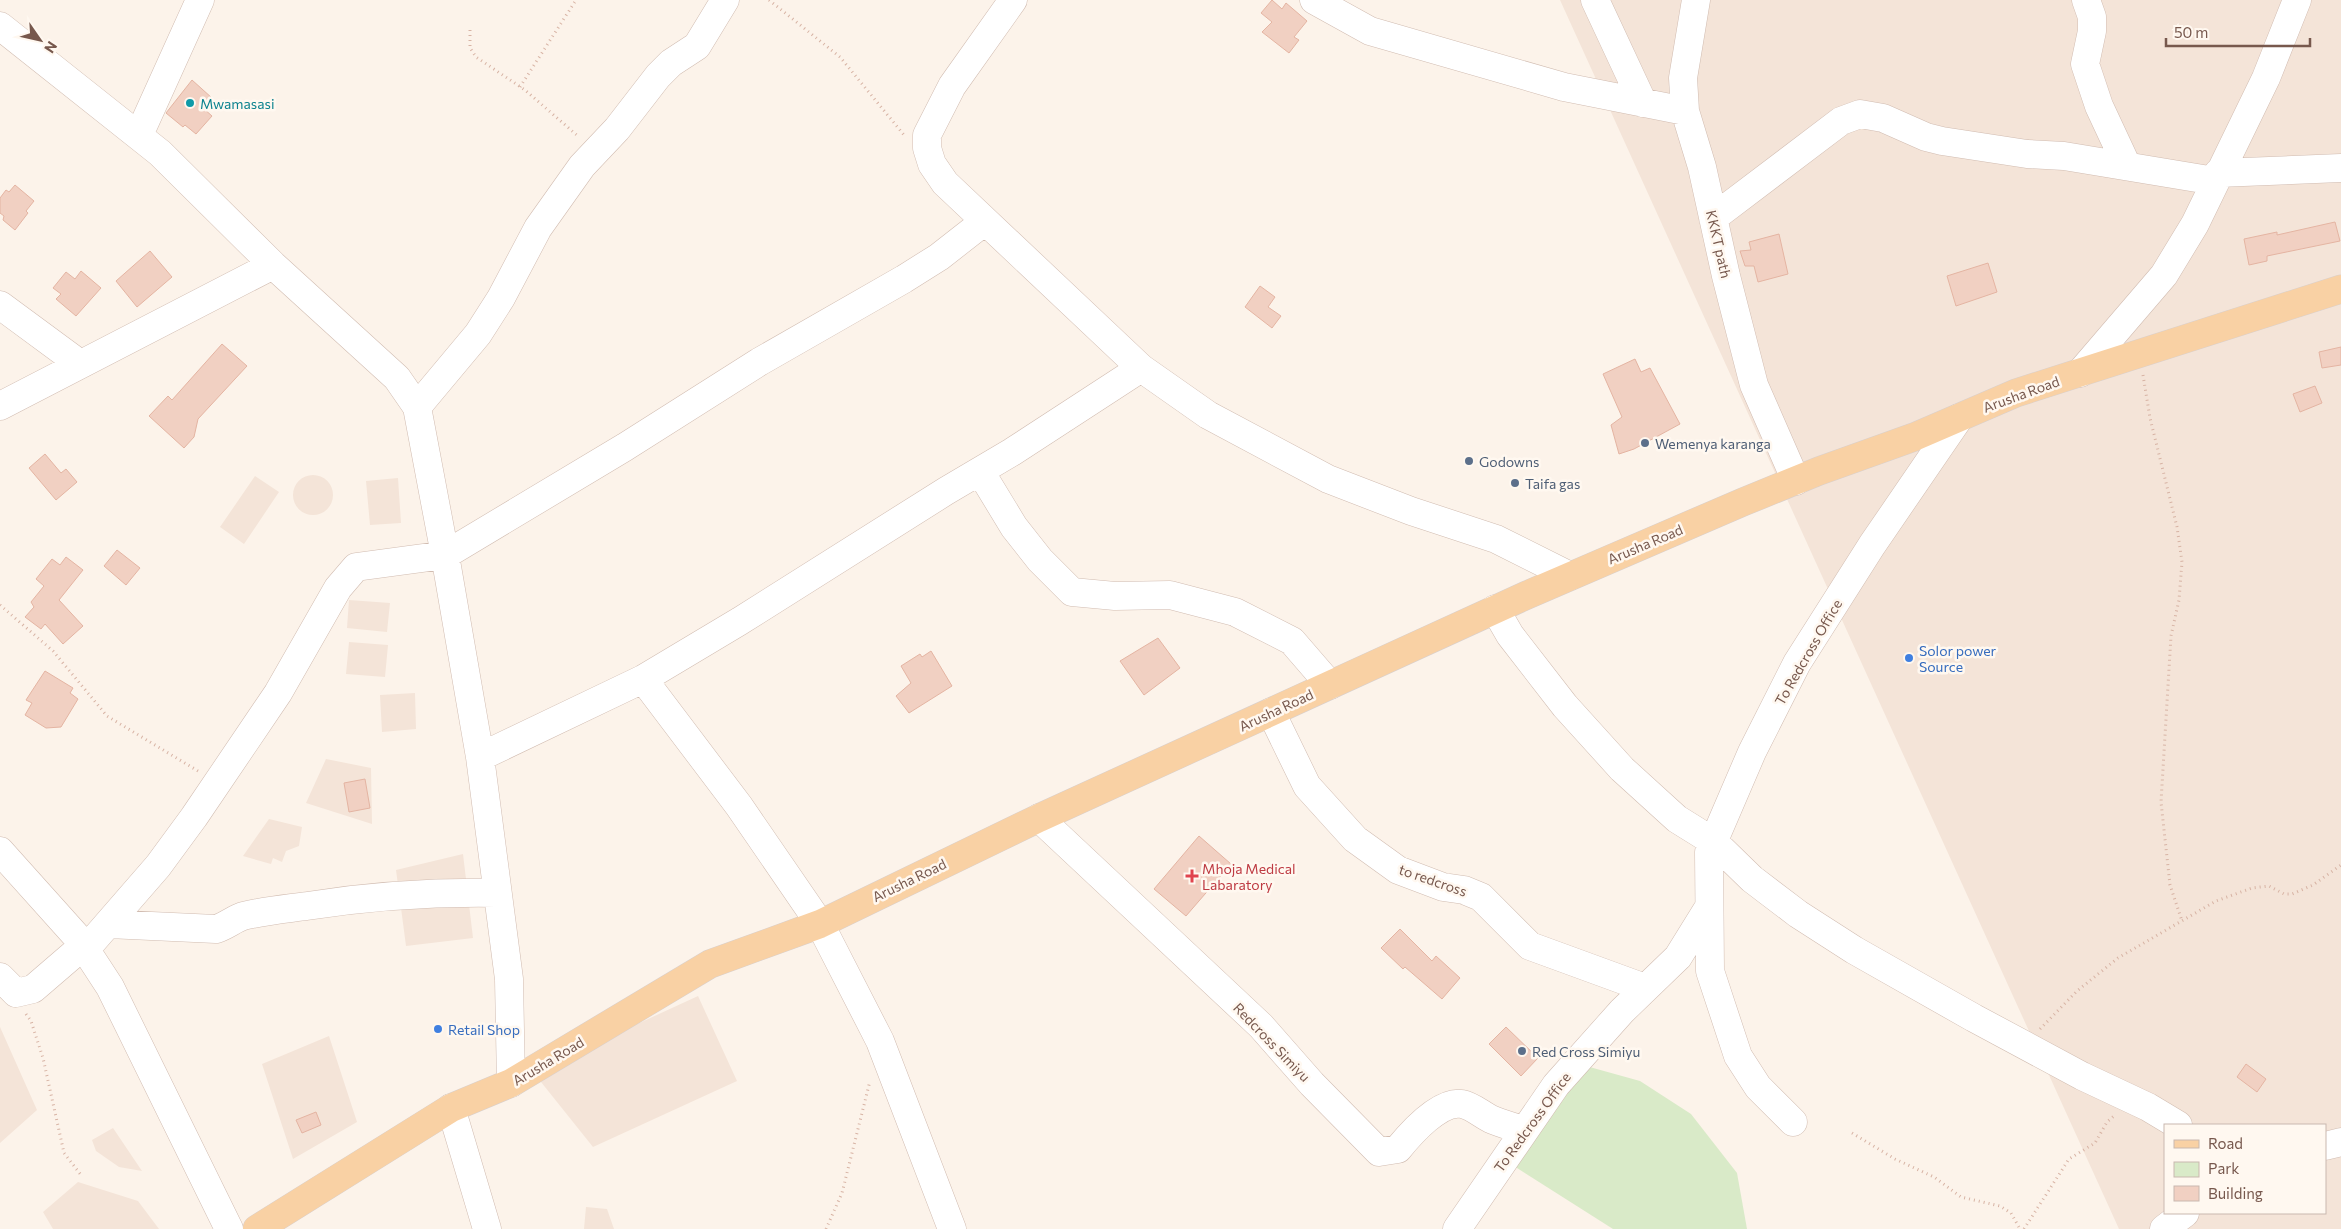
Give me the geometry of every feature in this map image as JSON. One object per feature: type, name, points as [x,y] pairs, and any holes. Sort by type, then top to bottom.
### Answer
[{"type":"main road","name":"Arusha Road","points":[[257,1229],[290,1220],[451,1108],[511,1084],[710,964],[820,924],[1039,818],[1570,576],[1796,481],[1914,438],[2016,393],[2341,289]]},
{"type":"street","points":[[138,135],[200,0]]},
{"type":"street","points":[[417,407],[478,334],[501,298],[538,228],[595,151],[617,129],[658,76],[671,63],[697,46],[725,0]]},
{"type":"street","points":[[1013,0],[952,86],[927,135],[927,148],[932,164],[945,183],[1141,368],[1208,415],[1328,479],[1411,512],[1496,539],[1570,576]]},
{"type":"street","points":[[1314,0],[1370,31],[1564,87],[1685,111]]},
{"type":"street","points":[[1595,0],[1643,102]]},
{"type":"street","name":"KKKT path","points":[[1696,0],[1683,78],[1685,111],[1702,167],[1754,385],[1796,481]]},
{"type":"street","points":[[2086,0],[2092,17],[2092,31],[2085,64],[2099,106],[2127,166]]},
{"type":"street","points":[[2080,373],[2164,276],[2195,224],[2216,177],[2266,78],[2297,0]]},
{"type":"street","points":[[0,26],[160,153],[272,265],[397,378],[417,407],[446,554],[480,757],[496,893],[509,978],[512,1042],[511,1084]]},
{"type":"street","points":[[1713,218],[1841,121],[1860,114],[1883,118],[1926,137],[1942,141],[2216,177],[2341,168]]},
{"type":"street","points":[[0,977],[16,993],[33,989],[84,948],[108,924],[158,866],[218,783],[278,692],[344,579],[356,567],[446,554],[625,447],[759,362],[904,279],[939,257],[985,221]]},
{"type":"street","points":[[0,406],[272,265]]},
{"type":"street","points":[[0,304],[80,364]]},
{"type":"street","points":[[480,757],[643,679],[1077,411],[1141,368]]},
{"type":"street","name":"To Redcross Office","points":[[1793,1122],[1758,1087],[1738,1056],[1710,971],[1709,852],[1752,752],[1798,663],[1872,545],[1959,418]]},
{"type":"street","points":[[980,471],[1014,527],[1040,560],[1072,592],[1116,596],[1170,595],[1235,612],[1292,641],[1330,685]]},
{"type":"street","points":[[1495,610],[1510,635],[1565,706],[1622,769],[1677,819],[1714,842],[1752,878],[1798,914],[1854,950],[2025,1045],[2142,1104],[2176,1124]]},
{"type":"street","points":[[643,679],[739,806],[820,924],[880,1041],[952,1229]]},
{"type":"street","name":"to redcross","points":[[1271,712],[1306,786],[1355,839],[1398,870],[1481,897],[1530,946],[1644,988]]},
{"type":"street","name":"Redcross Simiyu","points":[[1039,818],[1261,1026],[1312,1084],[1379,1152],[1398,1149],[1414,1130],[1446,1105],[1454,1103],[1464,1104],[1493,1120],[1523,1130]]},
{"type":"street","points":[[0,851],[84,948],[110,986],[229,1229]]},
{"type":"street","points":[[108,924],[216,929],[232,923],[240,917],[266,910],[360,898],[435,892],[496,893]]},
{"type":"street","name":"To Redcross Office","points":[[1457,1229],[1523,1130],[1556,1085],[1644,988],[1678,957],[1709,907]]},
{"type":"street","points":[[451,1108],[487,1229]]},
{"type":"street","points":[[2326,1146],[2341,1142]]},
{"type":"street","points":[[2164,1229],[2184,1214]]},
{"type":"path","points":[[520,87],[576,0]]},
{"type":"path","points":[[769,0],[840,58],[909,142],[932,164]]},
{"type":"path","points":[[470,30],[470,48],[476,57],[520,87],[595,151]]},
{"type":"path","points":[[2140,354],[2150,418],[2175,519],[2182,562],[2179,600],[2171,636],[2161,802],[2170,885],[2182,921]]},
{"type":"path","points":[[0,605],[53,651],[107,716],[218,783]]},
{"type":"path","points":[[2025,1045],[2078,991],[2118,958],[2216,901],[2252,888],[2269,886],[2284,894],[2292,894],[2313,885],[2341,865]]},
{"type":"path","points":[[20,1007],[31,1021],[37,1038],[64,1152],[80,1175]]},
{"type":"path","points":[[826,1229],[842,1192],[871,1078]]},
{"type":"path","points":[[2024,1229],[2069,1159],[2095,1143],[2112,1117],[2142,1104]]},
{"type":"path","points":[[1852,1133],[1895,1159],[1934,1177],[1960,1197],[2000,1206],[2010,1214],[2020,1229]]},
{"type":"shaded area","points":[[1560,0],[2341,0],[2341,1229],[2119,1229]]},
{"type":"shaded area","points":[[313,475],[327,481],[333,495],[327,509],[313,515],[299,509],[293,495],[299,481]]},
{"type":"shaded area","points":[[255,476],[279,492],[244,544],[220,527]]},
{"type":"shaded area","points":[[398,478],[401,523],[370,525],[366,481]]},
{"type":"shaded area","points":[[349,600],[390,603],[387,632],[347,628]]},
{"type":"shaded area","points":[[349,642],[388,645],[385,677],[346,674]]},
{"type":"shaded area","points":[[415,693],[416,729],[382,732],[380,695]]},
{"type":"shaded area","points":[[326,759],[371,768],[372,824],[306,803]]},
{"type":"shaded area","points":[[269,819],[302,827],[299,846],[286,851],[282,862],[273,858],[271,864],[243,856]]},
{"type":"shaded area","points":[[463,854],[473,938],[406,946],[396,870]]},
{"type":"shaded area","points":[[698,996],[737,1081],[593,1147],[533,1072]]},
{"type":"shaded area","points":[[0,1027],[37,1110],[0,1143]]},
{"type":"shaded area","points":[[329,1036],[357,1122],[293,1159],[262,1064]]},
{"type":"shaded area","points":[[113,1128],[142,1171],[119,1167],[96,1151],[92,1140]]},
{"type":"shaded area","points":[[78,1182],[138,1201],[159,1229],[53,1229],[43,1212]]},
{"type":"shaded area","points":[[586,1207],[607,1209],[614,1229],[584,1229]]},
{"type":"green space","points":[[1586,1066],[1640,1081],[1691,1114],[1737,1173],[1747,1229],[1613,1229],[1506,1161]]},
{"type":"building","points":[[1272,0],[1282,9],[1286,3],[1307,21],[1294,37],[1299,40],[1289,53],[1262,32],[1272,22],[1261,13]]},
{"type":"building","name":"Mwamasasi","points":[[192,80],[212,98],[203,108],[212,116],[196,134],[185,125],[183,127],[166,113]]},
{"type":"building","points":[[15,185],[34,201],[26,211],[28,213],[15,230],[3,220],[4,216],[0,213],[0,198],[6,190],[9,192]]},
{"type":"building","points":[[2335,222],[2340,241],[2267,256],[2267,261],[2249,265],[2244,239],[2277,232],[2277,235]]},
{"type":"building","points":[[1779,234],[1788,274],[1758,282],[1754,266],[1745,266],[1740,251],[1751,250],[1749,242]]},
{"type":"building","points":[[150,251],[172,277],[137,307],[116,281]]},
{"type":"building","points":[[1988,263],[1997,292],[1956,306],[1947,276]]},
{"type":"building","points":[[81,271],[101,288],[76,316],[56,299],[61,294],[53,288],[66,272],[75,279]]},
{"type":"building","points":[[1260,286],[1275,297],[1268,307],[1281,316],[1272,328],[1245,307]]},
{"type":"building","points":[[222,344],[247,366],[198,419],[194,437],[184,448],[149,416],[168,396],[172,400]]},
{"type":"building","points":[[2341,347],[2341,365],[2322,368],[2319,352]]},
{"type":"building","points":[[1635,359],[1641,372],[1650,368],[1680,424],[1634,449],[1619,454],[1611,425],[1622,417],[1603,374]]},
{"type":"building","points":[[2315,386],[2322,403],[2300,412],[2293,394]]},
{"type":"building","points":[[45,454],[61,473],[66,469],[77,482],[56,500],[29,468]]},
{"type":"building","points":[[117,550],[140,568],[126,585],[104,566]]},
{"type":"building","points":[[66,557],[83,570],[59,600],[83,626],[63,644],[45,624],[41,629],[25,617],[34,607],[31,602],[44,586],[36,579],[52,559],[60,565]]},
{"type":"building","points":[[1158,638],[1180,668],[1144,695],[1120,661]]},
{"type":"building","points":[[931,651],[952,686],[909,713],[896,696],[911,683],[901,666],[920,654],[922,657]]},
{"type":"building","points":[[45,671],[73,688],[70,693],[78,699],[61,727],[46,728],[25,715],[32,703],[26,700]]},
{"type":"building","points":[[365,779],[370,808],[349,812],[344,783]]},
{"type":"building","name":"Mhoja Medical Labaratory","points":[[1199,836],[1231,864],[1186,916],[1154,889]]},
{"type":"building","points":[[1400,929],[1432,961],[1436,956],[1460,978],[1442,999],[1405,967],[1403,969],[1381,948]]},
{"type":"building","name":"Red Cross Simiyu","points":[[1506,1027],[1538,1058],[1521,1076],[1489,1044]]},
{"type":"building","points":[[2246,1064],[2266,1079],[2257,1092],[2237,1077]]},
{"type":"building","points":[[316,1112],[321,1125],[302,1133],[296,1120]]},
{"type":"place","name":"Mwamasasi","points":[[190,103]]},
{"type":"place","name":"Wemenya karanga","points":[[1645,443]]},
{"type":"place","name":"Godowns","points":[[1469,461]]},
{"type":"place","name":"Taifa gas","points":[[1515,483]]},
{"type":"place","name":"Solor power Source","points":[[1909,658]]},
{"type":"place","name":"Mhoja Medical Labaratory","points":[[1192,876]]},
{"type":"place","name":"Retail Shop","points":[[438,1029]]},
{"type":"place","name":"Red Cross Simiyu","points":[[1522,1051]]}]
